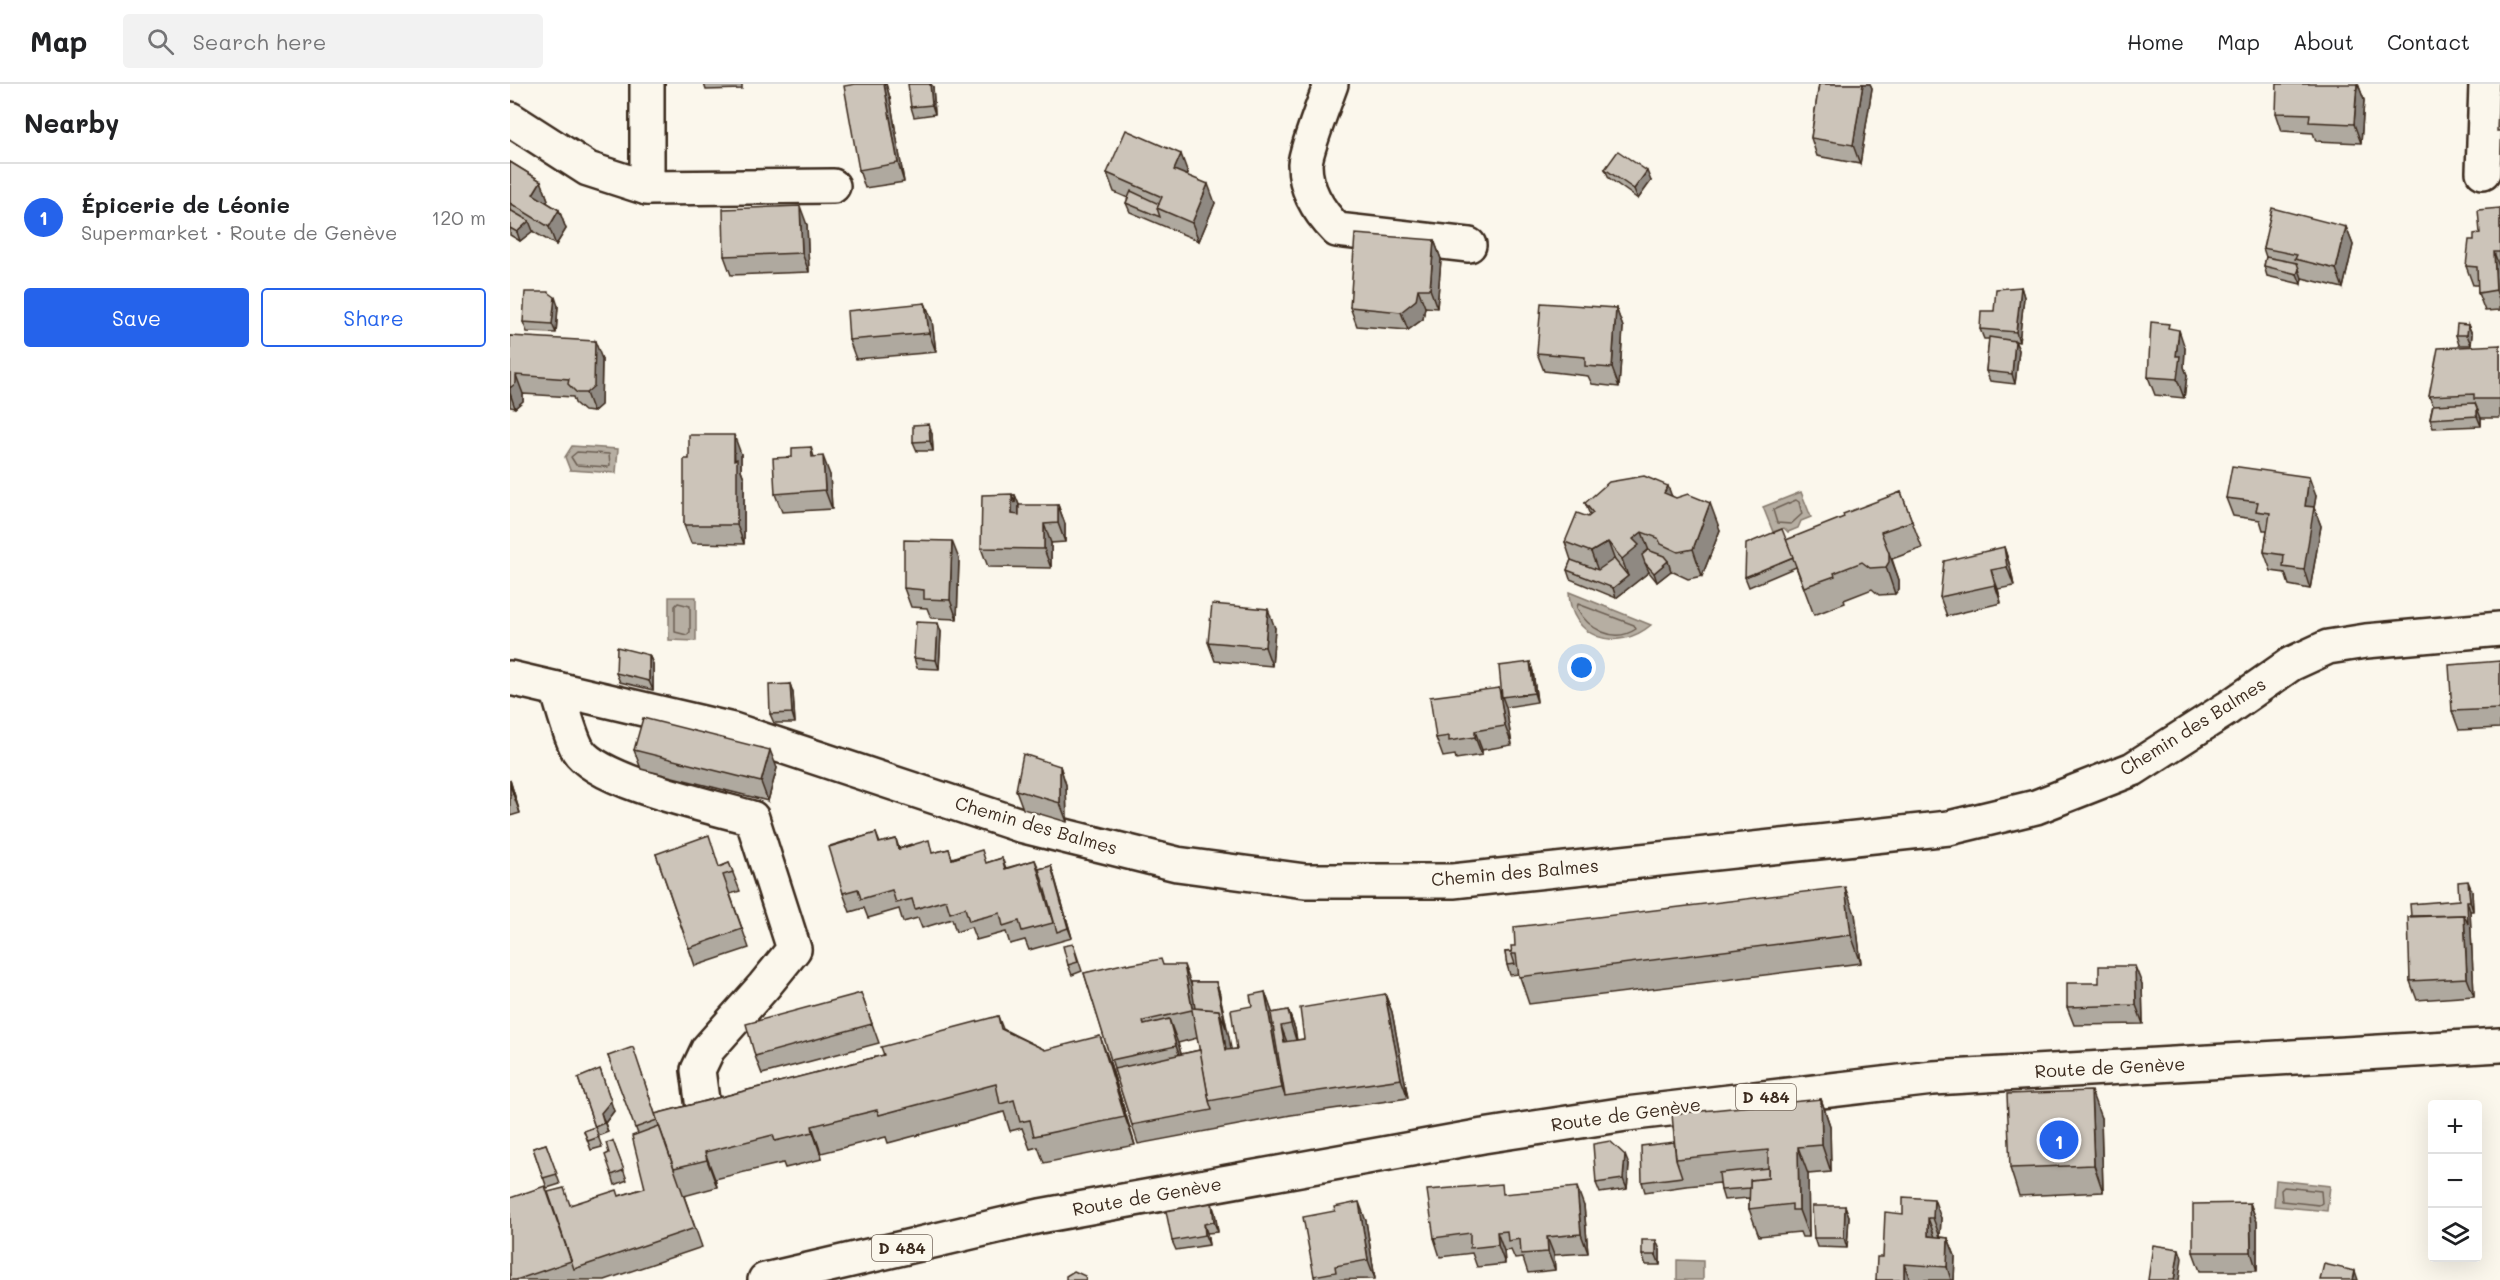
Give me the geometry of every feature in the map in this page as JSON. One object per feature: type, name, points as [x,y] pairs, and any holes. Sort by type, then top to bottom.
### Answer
[{"type":"street","points":[[647,84],[647,189]]},
{"type":"street","points":[[1331,84],[1305,163],[1309,186],[1325,218],[1337,230],[1469,245]]},
{"type":"street","points":[[2483,172],[2486,84]]},
{"type":"street","points":[[510,119],[588,169],[647,189],[833,186]]},
{"type":"street","name":"Chemin des Balmes","points":[[510,678],[733,730],[1020,825],[1177,864],[1305,881],[1453,881],[1949,828],[2036,807],[2133,769],[2291,664],[2328,647],[2366,640],[2500,629]]},
{"type":"street","points":[[557,689],[579,751],[605,772],[639,786],[752,818],[794,949],[708,1049],[698,1070],[703,1108]]},
{"type":"street","name":"Route de Genève","points":[[765,1280],[1040,1216],[1483,1136],[1626,1114],[1933,1078],[2500,1045]]},
{"type":"water","points":[[572,446],[618,449],[616,473],[570,470],[565,457]]},
{"type":"water","points":[[1801,492],[1811,517],[1801,521],[1798,528],[1788,532],[1784,528],[1773,532],[1763,507]]},
{"type":"water","points":[[1569,592],[1651,625],[1638,634],[1624,638],[1598,637],[1578,621],[1571,608]]},
{"type":"water","points":[[669,597],[696,597],[696,641],[669,640]]},
{"type":"water","points":[[2276,1180],[2330,1186],[2327,1211],[2274,1206]]},
{"type":"water","points":[[1677,1260],[1703,1261],[1703,1280],[1677,1280]]},
{"type":"building","points":[[884,84],[898,163],[859,170],[844,86]]},
{"type":"building","points":[[908,84],[930,84],[932,105],[911,107]]},
{"type":"building","points":[[1819,84],[1863,84],[1853,145],[1811,138]]},
{"type":"building","points":[[2277,84],[2357,84],[2354,124],[2309,122],[2310,114],[2276,113]]},
{"type":"building","points":[[2499,84],[2500,131],[2497,131]]},
{"type":"building","points":[[1126,130],[1181,154],[1174,170],[1208,184],[1192,223],[1157,208],[1162,197],[1107,173]]},
{"type":"building","points":[[1618,151],[1647,171],[1634,189],[1605,169]]},
{"type":"building","points":[[510,162],[541,181],[533,194],[559,210],[549,227],[510,203]]},
{"type":"building","points":[[1131,191],[1159,204],[1157,208],[1160,217],[1126,203]]},
{"type":"building","points":[[800,206],[802,253],[724,256],[723,209]]},
{"type":"building","points":[[2272,208],[2346,227],[2336,269],[2295,259],[2297,255],[2263,248]]},
{"type":"building","points":[[2500,208],[2500,252],[2494,252],[2496,290],[2478,293],[2477,267],[2466,266],[2469,240],[2474,240],[2474,234],[2480,233],[2478,210]]},
{"type":"building","points":[[510,210],[529,221],[517,232],[510,228]]},
{"type":"building","points":[[1355,234],[1434,240],[1430,289],[1418,289],[1416,300],[1401,312],[1350,307]]},
{"type":"building","points":[[2266,257],[2297,263],[2299,269],[2297,274],[2264,266]]},
{"type":"building","points":[[2021,287],[2016,332],[1980,329],[1981,311],[1994,311],[1996,289]]},
{"type":"building","points":[[525,292],[548,292],[555,297],[552,324],[523,322]]},
{"type":"building","points":[[925,303],[929,333],[849,340],[847,311]]},
{"type":"building","points":[[1541,303],[1616,308],[1612,368],[1585,366],[1585,357],[1537,353]]},
{"type":"building","points":[[2151,322],[2169,324],[2168,328],[2179,330],[2176,356],[2180,356],[2177,379],[2148,377]]},
{"type":"building","points":[[2457,324],[2468,325],[2467,335],[2456,335]]},
{"type":"building","points":[[510,336],[595,341],[594,386],[586,393],[577,393],[568,384],[569,379],[516,375],[516,383],[510,388]]},
{"type":"building","points":[[1989,337],[2015,341],[2012,374],[1986,371]]},
{"type":"building","points":[[2500,345],[2500,399],[2474,399],[2474,394],[2429,396],[2438,348]]},
{"type":"building","points":[[2475,403],[2477,416],[2430,419],[2433,405]]},
{"type":"building","points":[[929,424],[930,441],[913,442],[913,425]]},
{"type":"building","points":[[689,435],[734,435],[734,460],[737,459],[737,525],[684,525],[684,459],[689,459]]},
{"type":"building","points":[[811,447],[812,457],[823,456],[825,490],[775,494],[773,458],[792,457],[792,448]]},
{"type":"building","points":[[2232,466],[2309,477],[2305,506],[2314,507],[2304,570],[2283,567],[2284,555],[2264,552],[2270,513],[2256,511],[2258,502],[2226,498]]},
{"type":"building","points":[[1644,476],[1668,486],[1664,493],[1676,498],[1688,494],[1710,503],[1693,549],[1678,552],[1661,544],[1658,538],[1642,532],[1633,539],[1639,545],[1622,559],[1608,542],[1591,552],[1565,542],[1577,513],[1588,517],[1593,513],[1585,503],[1609,482]]},
{"type":"building","points":[[1901,492],[1912,521],[1881,532],[1889,553],[1889,562],[1886,567],[1870,568],[1862,562],[1834,573],[1835,576],[1804,587],[1786,540],[1844,517],[1843,514]]},
{"type":"building","points":[[1012,494],[1012,514],[1019,515],[1019,505],[1058,505],[1058,523],[1044,524],[1044,549],[981,548],[982,495]]},
{"type":"building","points":[[1782,529],[1793,557],[1745,577],[1746,544]]},
{"type":"building","points":[[904,540],[952,541],[950,600],[924,599],[924,590],[904,588]]},
{"type":"building","points":[[2004,547],[2007,567],[1991,570],[1995,585],[1940,597],[1944,561]]},
{"type":"building","points":[[1648,550],[1664,556],[1668,561],[1654,573],[1645,563],[1642,555]]},
{"type":"building","points":[[1614,559],[1628,576],[1613,588],[1567,570],[1571,560],[1598,570]]},
{"type":"building","points":[[1212,604],[1268,609],[1265,647],[1208,642]]},
{"type":"building","points":[[916,622],[938,623],[936,660],[914,658]]},
{"type":"building","points":[[617,647],[649,655],[649,681],[616,673]]},
{"type":"building","points":[[2500,661],[2500,709],[2452,711],[2449,665]]},
{"type":"building","points":[[1530,662],[1534,693],[1502,697],[1499,666]]},
{"type":"building","points":[[790,684],[792,713],[770,714],[769,685]]},
{"type":"building","points":[[1499,688],[1505,726],[1475,731],[1475,737],[1449,741],[1449,736],[1436,738],[1430,697]]},
{"type":"building","points":[[643,718],[770,750],[761,782],[634,750]]},
{"type":"building","points":[[1023,754],[1060,766],[1060,803],[1016,790]]},
{"type":"building","points":[[876,833],[879,843],[896,839],[898,849],[929,840],[932,853],[949,849],[952,859],[982,850],[986,863],[1002,858],[1005,869],[1035,860],[1053,923],[1022,931],[1019,921],[1003,926],[1000,913],[969,921],[965,908],[950,913],[946,900],[915,909],[912,899],[896,903],[892,890],[861,899],[858,889],[843,893],[829,847]]},
{"type":"building","points":[[709,835],[719,867],[729,863],[733,872],[723,875],[742,929],[689,948],[656,854]]},
{"type":"building","points":[[1051,866],[1068,928],[1057,932],[1039,869]]},
{"type":"building","points":[[2468,881],[2470,901],[2467,901],[2468,924],[2464,915],[2411,916],[2410,904],[2459,900],[2458,882]]},
{"type":"building","points":[[1845,887],[1851,935],[1519,977],[1516,954],[1512,954],[1511,946],[1515,946],[1514,927]]},
{"type":"building","points":[[2464,915],[2467,978],[2410,981],[2408,917]]},
{"type":"building","points":[[1073,944],[1078,962],[1068,965],[1063,946]]},
{"type":"building","points":[[1505,952],[1511,952],[1515,964],[1507,965]]},
{"type":"building","points":[[1161,959],[1163,965],[1184,965],[1192,1008],[1219,1010],[1226,1050],[1237,1049],[1231,1010],[1252,1006],[1250,995],[1265,992],[1282,1088],[1209,1101],[1192,1010],[1143,1021],[1144,1025],[1169,1019],[1176,1046],[1111,1060],[1084,973],[1127,963],[1127,965]]},
{"type":"building","points":[[2099,966],[2135,966],[2136,1005],[2067,1007],[2067,983],[2099,983]]},
{"type":"building","points":[[1191,982],[1216,982],[1226,1028],[1219,1010],[1195,1008]]},
{"type":"building","points":[[861,993],[872,1024],[755,1056],[746,1024]]},
{"type":"building","points":[[1385,994],[1401,1079],[1285,1096],[1271,1013],[1288,1010],[1291,1024],[1281,1026],[1284,1042],[1304,1039],[1300,1008]]},
{"type":"building","points":[[998,1016],[1001,1029],[1045,1050],[1100,1036],[1125,1117],[1034,1136],[1030,1120],[1020,1122],[1014,1100],[1000,1104],[996,1084],[879,1115],[877,1110],[812,1126],[813,1132],[775,1141],[773,1135],[705,1152],[707,1160],[674,1168],[655,1114],[884,1055],[881,1047]]},
{"type":"building","points":[[633,1047],[657,1120],[635,1128],[608,1056]]},
{"type":"building","points":[[1200,1050],[1212,1110],[1132,1125],[1114,1069]]},
{"type":"building","points":[[600,1069],[611,1101],[601,1113],[604,1123],[595,1127],[578,1078]]},
{"type":"building","points":[[2091,1091],[2094,1165],[2010,1168],[2007,1094]]},
{"type":"building","points":[[1821,1099],[1822,1145],[1798,1147],[1799,1210],[1792,1210],[1792,1204],[1749,1209],[1750,1180],[1768,1178],[1768,1150],[1676,1159],[1672,1114]]},
{"type":"building","points":[[659,1126],[695,1228],[574,1269],[548,1192],[564,1188],[570,1205],[617,1190],[619,1196],[645,1188],[632,1136]]},
{"type":"building","points":[[595,1127],[599,1137],[588,1141],[584,1131]]},
{"type":"building","points":[[613,1141],[624,1170],[612,1175],[605,1155],[609,1153],[606,1143]]},
{"type":"building","points":[[1610,1141],[1625,1155],[1623,1179],[1596,1183],[1593,1144]]},
{"type":"building","points":[[1674,1142],[1676,1159],[1682,1177],[1642,1182],[1641,1146]]},
{"type":"building","points":[[546,1144],[557,1174],[543,1178],[533,1148]]},
{"type":"building","points":[[1768,1168],[1768,1178],[1750,1180],[1750,1188],[1721,1190],[1719,1173]]},
{"type":"building","points":[[1502,1184],[1503,1194],[1577,1187],[1581,1234],[1547,1237],[1548,1252],[1521,1254],[1520,1239],[1508,1241],[1507,1231],[1497,1232],[1498,1245],[1470,1248],[1470,1233],[1434,1238],[1427,1190]]},
{"type":"building","points":[[545,1186],[571,1261],[510,1280],[510,1198]]},
{"type":"building","points":[[1903,1197],[1934,1199],[1933,1218],[1928,1218],[1928,1236],[1948,1238],[1947,1267],[1904,1264],[1904,1280],[1876,1280],[1877,1257],[1883,1257],[1885,1212],[1903,1214]]},
{"type":"building","points":[[1359,1202],[1368,1260],[1335,1266],[1336,1272],[1314,1276],[1303,1217],[1335,1211],[1334,1207]]},
{"type":"building","points":[[1212,1203],[1214,1222],[1204,1224],[1205,1235],[1172,1241],[1166,1211]]},
{"type":"building","points":[[2250,1203],[2251,1252],[2193,1252],[2193,1204]]},
{"type":"building","points":[[1812,1206],[1845,1206],[1844,1238],[1814,1238]]},
{"type":"building","points":[[1642,1240],[1656,1240],[1656,1255],[1642,1255]]},
{"type":"building","points":[[2153,1245],[2179,1249],[2174,1280],[2148,1280]]},
{"type":"building","points":[[2324,1264],[2355,1271],[2353,1280],[2320,1280]]},
{"type":"building","points":[[1074,1271],[1085,1276],[1086,1280],[1066,1280],[1066,1276]]},
{"type":"place","name":"Épicerie de Léonie","points":[[2059,1140]]}]
